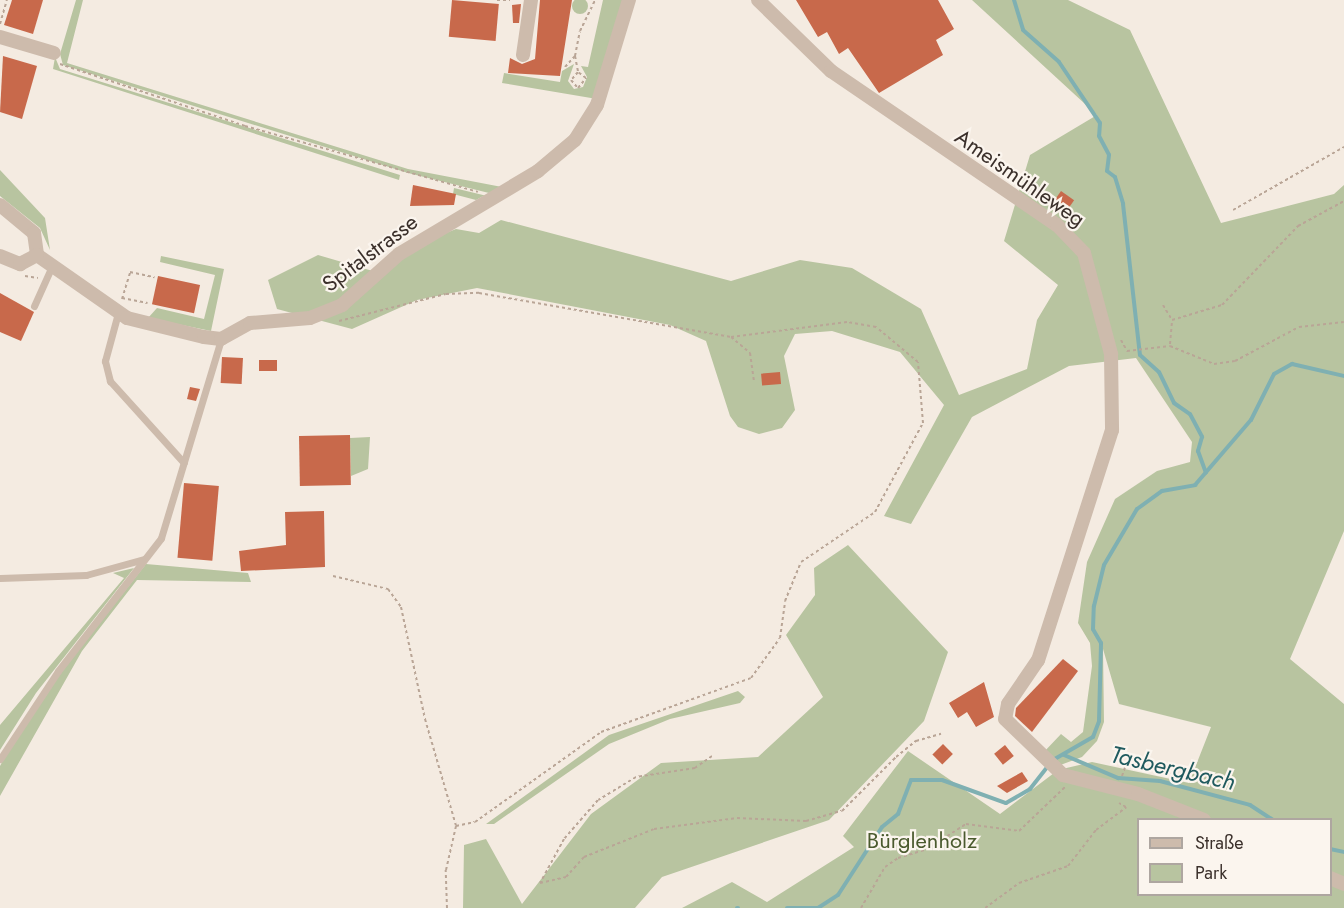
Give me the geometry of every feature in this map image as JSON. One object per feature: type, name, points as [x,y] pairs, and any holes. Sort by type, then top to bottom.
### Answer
[{"type":"street","points":[[523,55],[531,0]]},
{"type":"street","name":"Spitalstrasse","points":[[221,339],[250,323],[310,318],[342,305],[399,254],[553,160],[583,130],[600,99],[629,0]]},
{"type":"street","name":"Ameismühleweg","points":[[758,0],[831,71],[1057,225],[1088,261],[1111,354],[1115,408],[1100,476],[1038,660],[1005,711],[1005,719],[1040,758],[1067,777]]},
{"type":"street","points":[[0,37],[54,52]]},
{"type":"street","points":[[0,205],[34,233],[37,255],[118,313],[221,339]]},
{"type":"street","points":[[0,256],[20,264],[37,255]]},
{"type":"street","points":[[1067,777],[1138,794],[1201,818]]},
{"type":"lane","points":[[34,306],[52,266]]},
{"type":"lane","points":[[118,313],[105,361],[108,375],[184,463]]},
{"type":"lane","points":[[0,759],[58,671],[161,538],[221,339]]},
{"type":"lane","points":[[0,578],[86,575],[136,564],[148,556]]},
{"type":"path","points":[[0,24],[7,0]]},
{"type":"path","points":[[497,0],[510,0]]},
{"type":"path","points":[[578,72],[570,80],[578,88],[586,78],[578,72],[575,56],[580,31],[595,0]]},
{"type":"path","points":[[54,52],[62,67],[492,197]]},
{"type":"path","points":[[565,67],[575,56]]},
{"type":"path","points":[[1233,210],[1344,147]]},
{"type":"path","points":[[1172,320],[1222,306],[1298,226],[1344,201]]},
{"type":"path","points":[[118,313],[130,272],[154,278]]},
{"type":"path","points":[[310,318],[367,317],[446,294],[479,293],[730,337],[847,322],[876,327],[900,342],[918,362],[923,423],[875,512],[801,562],[785,601],[780,638],[751,678],[601,732],[475,822],[456,826]]},
{"type":"path","points":[[122,298],[148,303]]},
{"type":"path","points":[[1163,305],[1172,320],[1170,346]]},
{"type":"path","points":[[1135,350],[1170,346],[1214,364],[1235,361],[1299,327],[1344,322]]},
{"type":"path","points":[[730,337],[750,353],[754,382]]},
{"type":"path","points":[[333,576],[387,589],[401,607],[425,719],[456,826],[446,870],[447,908]]},
{"type":"path","points":[[711,756],[686,771],[636,777],[598,800],[564,839],[540,884],[566,878],[584,857],[654,829],[737,818],[806,821],[842,811],[903,752],[941,734]]},
{"type":"path","points":[[1124,770],[1128,759]]},
{"type":"path","points":[[861,908],[885,867],[898,858],[966,824],[1019,831],[1067,777]]},
{"type":"path","points":[[985,908],[1018,883],[1068,866],[1096,830],[1126,807],[1110,799]]},
{"type":"green space","points":[[583,-1],[587,3],[586,12],[580,14],[574,12],[572,6],[574,0]]},
{"type":"green space","points":[[76,0],[83,0],[67,63],[408,169],[502,187],[489,193],[408,173],[63,65],[60,54]]},
{"type":"green space","points":[[603,0],[626,0],[597,99],[502,83],[504,73],[560,82],[562,71],[574,64],[568,81],[574,89],[583,87],[587,77],[581,66],[588,67]]},
{"type":"green space","points":[[972,0],[1068,0],[1130,30],[1221,223],[1334,194],[1344,185],[1344,531],[1290,659],[1344,704],[1344,908],[682,908],[732,882],[767,902],[854,847],[843,836],[908,751],[1000,814],[1058,770],[1092,762],[1189,783],[1211,727],[1119,704],[1103,649],[1104,722],[1097,741],[1082,757],[1055,767],[1043,753],[1061,734],[1071,742],[1083,732],[1092,666],[1090,643],[1078,623],[1087,562],[1115,499],[1157,471],[1190,462],[1192,442],[1136,358],[1069,366],[972,417],[911,524],[884,516],[944,405],[900,352],[832,331],[795,334],[784,356],[795,410],[782,428],[759,434],[738,427],[730,416],[706,341],[670,325],[477,288],[417,300],[352,329],[277,309],[268,280],[318,255],[383,274],[426,241],[456,229],[479,233],[501,220],[731,281],[800,260],[852,268],[921,309],[959,395],[1027,369],[1037,320],[1058,285],[1004,241],[1030,155],[1097,115]]},
{"type":"green space","points":[[55,57],[60,69],[400,175],[399,180],[53,69]]},
{"type":"green space","points":[[0,170],[45,218],[50,250],[40,228],[0,196]]},
{"type":"green space","points":[[454,188],[485,195],[476,200],[453,194]]},
{"type":"green space","points":[[161,256],[224,269],[211,331],[148,318],[157,308],[204,319],[215,275],[160,262]]},
{"type":"green space","points":[[370,437],[368,469],[351,476],[350,438]]},
{"type":"green space","name":"Bürglenholz","points":[[848,545],[948,652],[924,721],[829,820],[662,877],[635,908],[463,908],[464,845],[486,839],[522,904],[591,814],[661,763],[758,757],[823,697],[786,635],[815,595],[814,568]]},
{"type":"green space","points":[[146,564],[248,573],[251,582],[137,580],[82,651],[0,796],[0,766],[9,749],[50,686]]},
{"type":"green space","points":[[134,568],[36,693],[0,750],[0,725],[124,578],[113,573]]},
{"type":"green space","points":[[738,691],[745,697],[740,703],[670,719],[609,744],[494,824],[486,824],[609,735]]},
{"type":"building","points":[[12,0],[43,0],[33,34],[4,25]]},
{"type":"building","points":[[452,0],[499,4],[496,41],[449,37]]},
{"type":"building","points":[[540,0],[572,0],[560,76],[508,73],[510,58],[522,64],[535,59]]},
{"type":"building","points":[[796,0],[938,0],[954,29],[936,40],[943,55],[879,93],[848,48],[839,54],[827,32],[818,37]]},
{"type":"building","points":[[521,4],[519,23],[513,23],[512,5]]},
{"type":"building","points":[[3,56],[37,66],[22,119],[0,112]]},
{"type":"building","points":[[413,185],[456,194],[454,205],[410,206]]},
{"type":"building","points":[[1061,191],[1074,200],[1068,209],[1055,200]]},
{"type":"building","points":[[158,276],[200,285],[194,313],[152,304]]},
{"type":"building","points":[[0,293],[34,312],[21,341],[0,332]]},
{"type":"building","points":[[222,357],[243,358],[242,384],[221,383]]},
{"type":"building","points":[[259,360],[277,360],[277,371],[259,371]]},
{"type":"building","points":[[780,372],[781,384],[762,386],[761,374]]},
{"type":"building","points":[[190,387],[200,389],[196,401],[187,399]]},
{"type":"building","points":[[350,435],[351,485],[300,486],[299,436]]},
{"type":"building","points":[[184,483],[219,486],[212,561],[177,558]]},
{"type":"building","points":[[324,511],[325,567],[241,571],[239,551],[286,545],[285,512]]},
{"type":"building","points":[[1063,659],[1078,671],[1032,732],[1015,716],[1016,708]]},
{"type":"building","points":[[984,682],[994,717],[976,727],[967,712],[958,718],[949,703]]},
{"type":"building","points":[[943,744],[953,754],[942,765],[932,755]]},
{"type":"building","points":[[1005,745],[1014,756],[1003,765],[994,754]]},
{"type":"building","points":[[1022,772],[1028,781],[1007,793],[997,786]]},
{"type":"waterway","points":[[1014,0],[1023,30],[1059,62],[1100,123],[1099,136],[1109,155],[1107,171],[1115,177],[1123,204],[1140,355],[1159,372],[1174,403],[1190,414],[1202,437],[1198,451],[1206,473]]},
{"type":"waterway","points":[[1053,760],[1093,737],[1099,721],[1101,643],[1093,629],[1094,606],[1104,565],[1137,509],[1162,491],[1195,485],[1251,420],[1274,374],[1292,364],[1344,376]]},
{"type":"waterway","name":"Tasbergbach","points":[[1064,755],[1118,778],[1160,781],[1250,805],[1270,818]]},
{"type":"waterway","points":[[818,908],[838,895],[882,827],[898,814],[911,780],[942,780],[1006,803],[1030,789],[1048,766]]},
{"type":"waterway","name":"Tasbergbach","points":[[1332,849],[1344,852]]},
{"type":"waterway","points":[[787,908],[818,908]]}]
